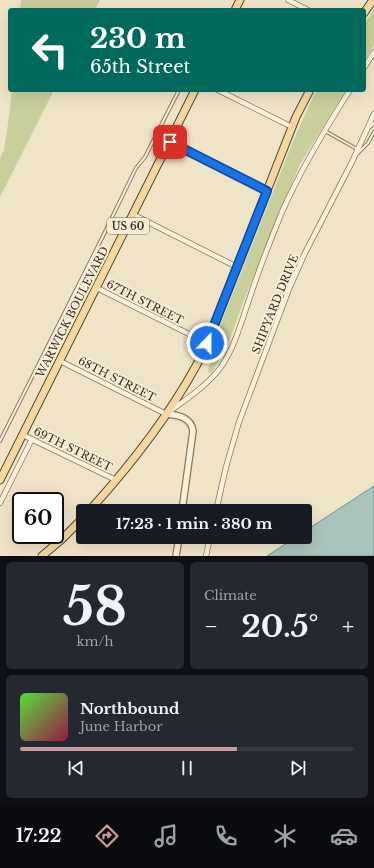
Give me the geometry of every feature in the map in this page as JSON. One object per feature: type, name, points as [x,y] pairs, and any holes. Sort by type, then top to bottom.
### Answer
[{"type":"main road","points":[[366,10],[373,0]]},
{"type":"main road","name":"WARWICK BOULEVARD","points":[[0,480],[134,215],[194,92]]},
{"type":"main road","points":[[95,504],[116,480],[166,414],[197,365],[292,127],[309,92]]},
{"type":"main road","points":[[42,556],[76,525]]},
{"type":"street","points":[[288,0],[304,8]]},
{"type":"street","points":[[366,65],[374,52]]},
{"type":"street","points":[[222,92],[292,127]]},
{"type":"street","points":[[166,414],[182,403],[208,381],[221,367],[228,355],[239,330],[265,254],[289,196],[307,161],[349,92]]},
{"type":"street","name":"SHIPYARD DRIVE","points":[[218,504],[239,422],[278,316],[305,253],[354,157],[374,114]]},
{"type":"street","points":[[170,142],[267,191]]},
{"type":"street","points":[[134,215],[237,267]]},
{"type":"street","name":"67TH STREET","points":[[97,288],[207,343]]},
{"type":"street","name":"68TH STREET","points":[[60,361],[166,414]]},
{"type":"street","points":[[166,414],[180,416],[187,419],[194,431],[183,504]]},
{"type":"street","name":"69TH STREET","points":[[23,434],[116,480]]},
{"type":"street","points":[[0,503],[32,439]]},
{"type":"street","points":[[206,556],[209,544]]},
{"type":"street","points":[[172,556],[177,553]]},
{"type":"lane","points":[[0,441],[104,236],[136,168],[146,156],[178,92]]},
{"type":"lane","points":[[367,130],[374,123]]},
{"type":"lane","points":[[325,131],[357,149]]},
{"type":"lane","points":[[354,157],[368,143],[374,132]]},
{"type":"green space","points":[[21,0],[100,0],[96,8],[20,8]]},
{"type":"green space","points":[[374,10],[374,45],[366,58],[366,21]]},
{"type":"green space","points":[[12,92],[53,92],[0,197],[0,158],[4,150]]},
{"type":"green space","points":[[316,92],[345,92],[300,164],[225,351],[212,372],[209,373],[208,369],[213,357],[212,349],[218,331],[294,139]]},
{"type":"water","points":[[374,486],[374,556],[267,556],[285,544],[312,544],[312,526]]},
{"type":"route","points":[[170,142],[267,191],[207,343]]}]
